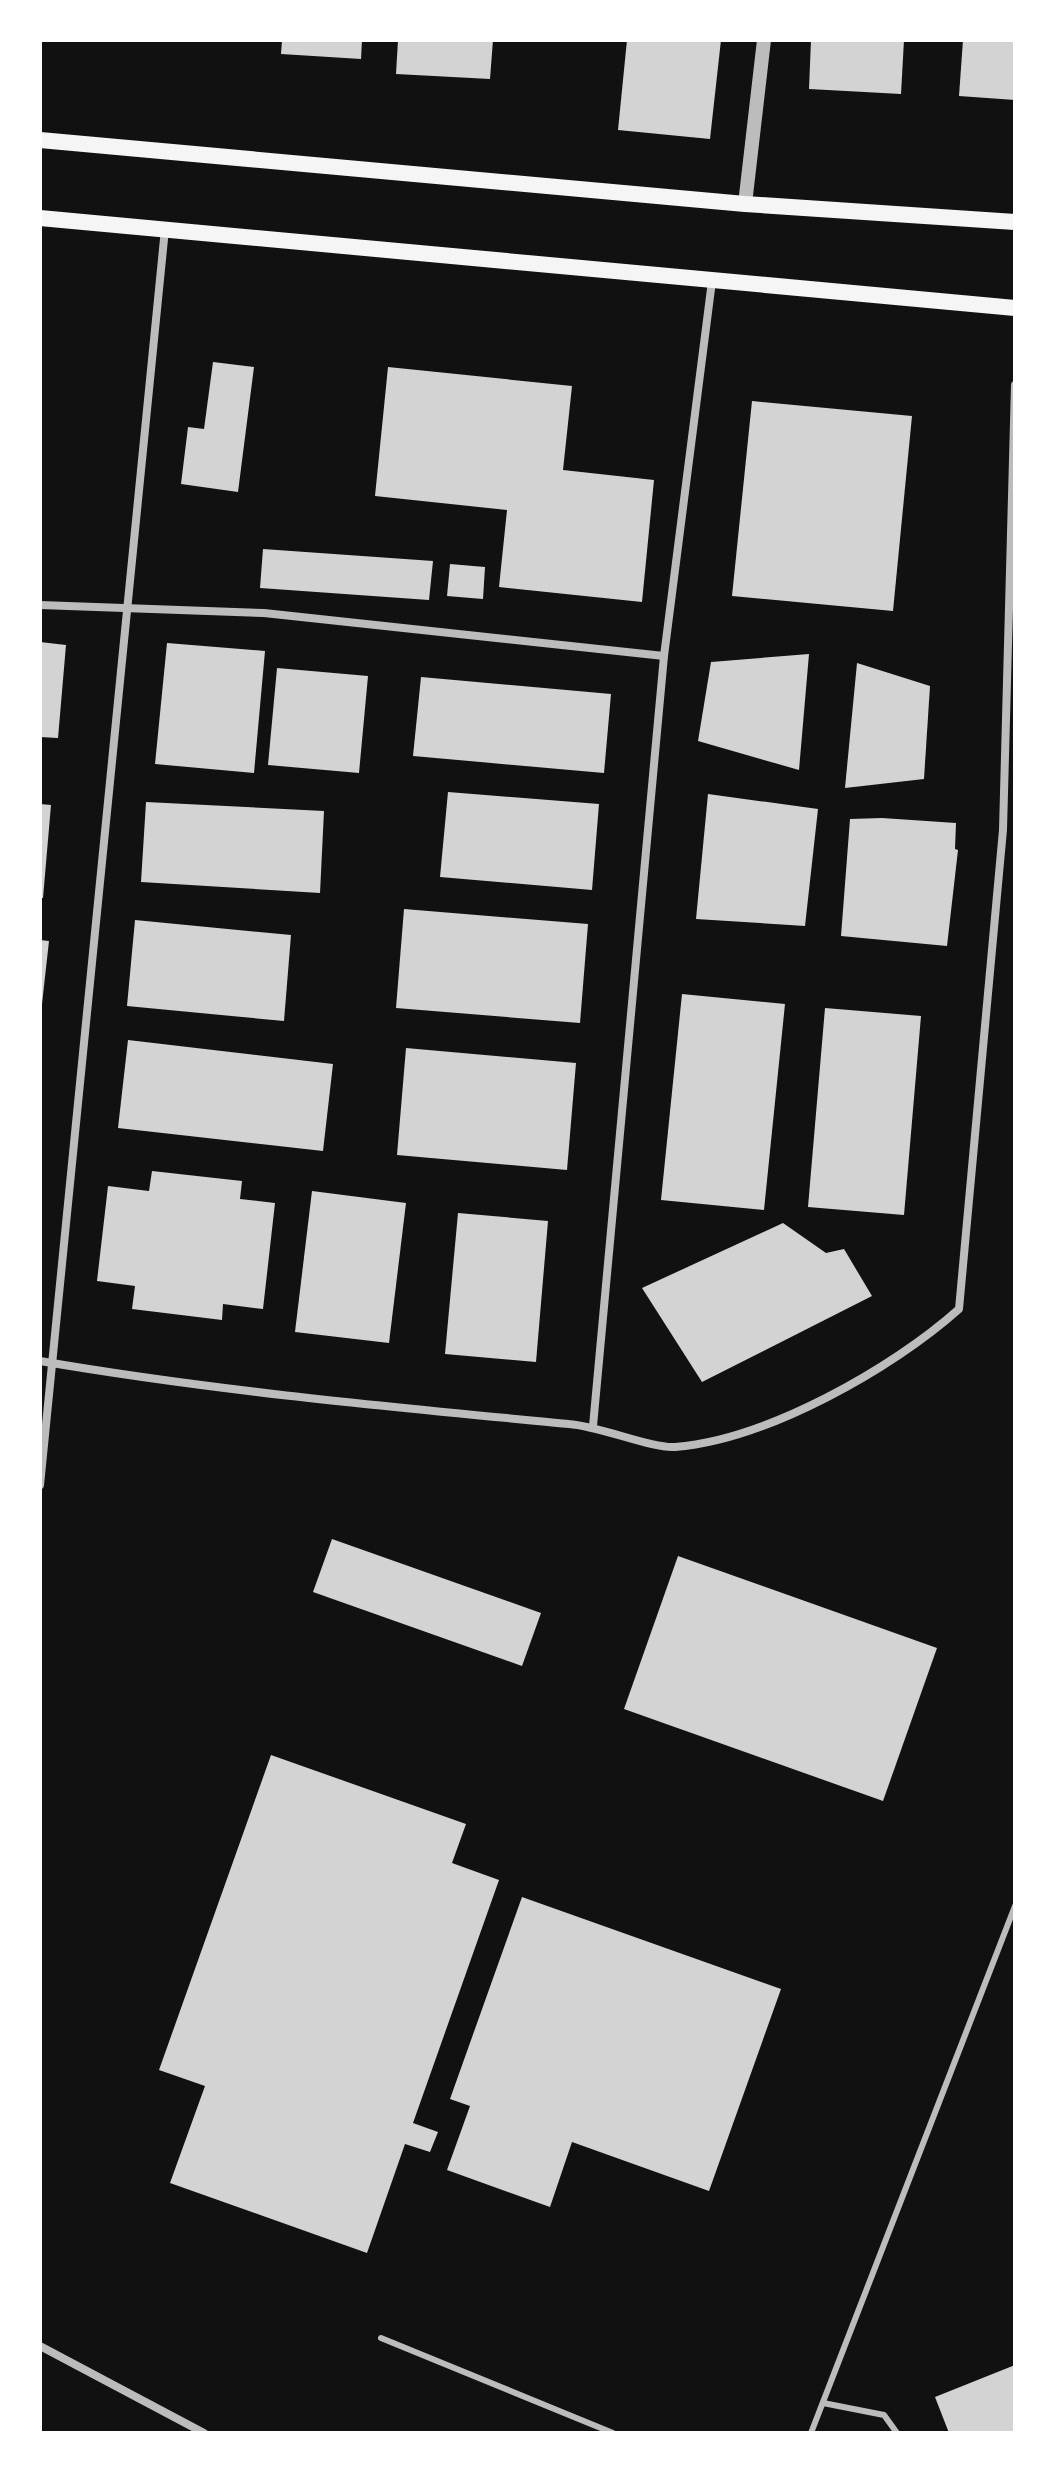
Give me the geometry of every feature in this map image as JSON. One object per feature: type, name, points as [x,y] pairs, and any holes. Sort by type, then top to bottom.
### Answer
[{"type":"main road","points":[[40,140],[745,204],[1015,222]]},
{"type":"main road","points":[[40,218],[1015,308]]},
{"type":"street","points":[[745,204],[764,40]]},
{"type":"street","points":[[40,1485],[165,229]]},
{"type":"street","points":[[593,1426],[664,656],[712,280]]},
{"type":"street","points":[[40,1361],[291,1398],[593,1426],[672,1448],[752,1432],[859,1379],[924,1341],[959,1309],[1003,830],[1015,385]]},
{"type":"street","points":[[40,605],[264,613],[664,656]]},
{"type":"street","points":[[40,2346],[204,2433]]},
{"type":"lane","points":[[811,2433],[1015,1906]]},
{"type":"lane","points":[[381,2338],[613,2433]]},
{"type":"lane","points":[[823,2403],[884,2415],[897,2433]]},
{"type":"building","points":[[282,40],[362,40],[361,59],[281,54]]},
{"type":"building","points":[[398,40],[493,40],[490,79],[396,74]]},
{"type":"building","points":[[627,40],[721,40],[710,139],[618,130]]},
{"type":"building","points":[[811,40],[904,40],[901,94],[809,89]]},
{"type":"building","points":[[963,40],[1015,40],[1015,100],[959,96]]},
{"type":"building","points":[[213,362],[254,367],[238,492],[181,484],[188,427],[204,429]]},
{"type":"building","points":[[388,367],[572,386],[563,470],[654,480],[642,602],[499,587],[507,510],[375,496]]},
{"type":"building","points":[[752,401],[912,416],[893,611],[732,596]]},
{"type":"building","points":[[263,549],[433,561],[429,600],[260,588]]},
{"type":"building","points":[[450,564],[485,567],[483,599],[447,596]]},
{"type":"building","points":[[40,642],[66,645],[58,738],[40,737]]},
{"type":"building","points":[[167,643],[265,651],[254,773],[155,764]]},
{"type":"building","points":[[809,654],[799,770],[698,741],[711,662]]},
{"type":"building","points":[[857,663],[930,686],[924,779],[845,788]]},
{"type":"building","points":[[277,668],[368,676],[359,773],[268,765]]},
{"type":"building","points":[[421,677],[611,694],[604,773],[413,756]]},
{"type":"building","points":[[448,792],[599,804],[592,890],[440,877]]},
{"type":"building","points":[[708,794],[818,809],[805,926],[696,919]]},
{"type":"building","points":[[146,802],[324,811],[320,893],[141,882]]},
{"type":"building","points":[[40,804],[51,805],[43,898],[40,898]]},
{"type":"building","points":[[850,819],[956,823],[955,849],[958,850],[947,946],[841,936]]},
{"type":"building","points":[[404,909],[588,924],[580,1023],[396,1008]]},
{"type":"building","points":[[135,920],[291,935],[284,1021],[127,1006]]},
{"type":"building","points":[[40,940],[49,941],[42,1004],[40,1004]]},
{"type":"building","points":[[682,994],[785,1004],[764,1210],[661,1200]]},
{"type":"building","points":[[825,1008],[921,1016],[904,1215],[808,1207]]},
{"type":"building","points":[[128,1040],[333,1064],[323,1151],[118,1128]]},
{"type":"building","points":[[406,1048],[576,1063],[567,1170],[397,1155]]},
{"type":"building","points":[[152,1171],[242,1181],[240,1199],[275,1203],[263,1309],[223,1304],[222,1320],[132,1309],[135,1286],[97,1281],[108,1186],[149,1191]]},
{"type":"building","points":[[312,1191],[406,1203],[389,1343],[295,1332]]},
{"type":"building","points":[[458,1213],[548,1221],[536,1362],[445,1354]]},
{"type":"building","points":[[783,1223],[826,1253],[844,1249],[872,1296],[702,1382],[642,1288]]},
{"type":"building","points":[[332,1539],[541,1613],[522,1666],[313,1592]]},
{"type":"building","points":[[678,1556],[937,1648],[883,1801],[624,1709]]},
{"type":"building","points":[[271,1755],[466,1824],[452,1863],[499,1880],[413,2123],[438,2132],[430,2152],[405,2144],[367,2253],[170,2183],[205,2086],[159,2070]]},
{"type":"building","points":[[522,1897],[781,1989],[709,2191],[572,2142],[550,2207],[447,2170],[470,2106],[450,2099]]},
{"type":"building","points":[[1015,2365],[1015,2433],[949,2433],[935,2397]]}]
